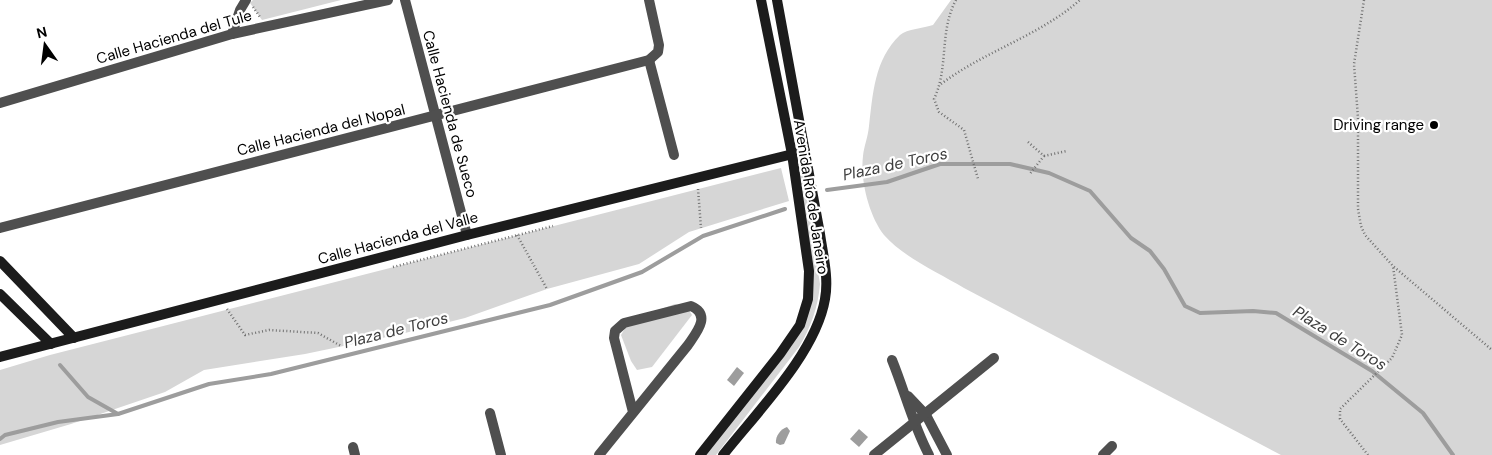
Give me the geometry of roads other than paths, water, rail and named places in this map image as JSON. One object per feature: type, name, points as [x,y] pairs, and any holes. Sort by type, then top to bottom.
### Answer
[{"type":"main road","name":"Avenida Río de Janeiro","points":[[700,455],[780,354],[800,325],[808,299],[809,271],[792,154],[761,0]]},
{"type":"main road","name":"Avenida Río de Janeiro","points":[[723,455],[796,364],[814,334],[826,297],[826,272],[777,0]]},
{"type":"main road","name":"Calle Hacienda del Valle","points":[[0,357],[467,235],[805,151]]},
{"type":"main road","points":[[0,261],[74,338]]},
{"type":"main road","points":[[0,294],[51,344]]},
{"type":"street","points":[[232,34],[240,10],[246,0]]},
{"type":"street","name":"Calle Hacienda del Tule","points":[[0,102],[232,34],[388,0]]},
{"type":"street","name":"Calle Hacienda de Sueco","points":[[405,0],[467,235]]},
{"type":"street","points":[[649,0],[659,45],[658,52],[650,60],[674,155]]},
{"type":"street","name":"Calle Hacienda del Nopal","points":[[0,228],[650,60]]},
{"type":"street","points":[[599,455],[700,328],[702,322],[700,311],[696,308],[691,306],[624,323],[615,331],[614,338],[633,412]]},
{"type":"street","points":[[874,455],[926,415],[994,358]]},
{"type":"street","points":[[892,360],[906,394],[914,424],[929,455]]},
{"type":"street","points":[[906,394],[926,415],[947,455]]},
{"type":"street","points":[[490,412],[501,455]]},
{"type":"street","points":[[1103,455],[1112,446]]},
{"type":"waterway","name":"Plaza de Toros","points":[[827,190],[887,182],[940,164],[1010,164],[1049,173],[1090,191],[1131,238],[1150,251],[1164,269],[1185,306],[1200,313],[1253,311],[1276,313],[1372,371],[1423,413],[1453,455]]},
{"type":"waterway","name":"Plaza de Toros","points":[[0,439],[5,435],[58,422],[118,414],[209,384],[271,374],[550,305],[642,272],[703,236],[785,209]]},
{"type":"waterway","points":[[60,365],[88,397],[118,414]]},
{"type":"place","name":"Driving range","points":[[1434,125]]}]
